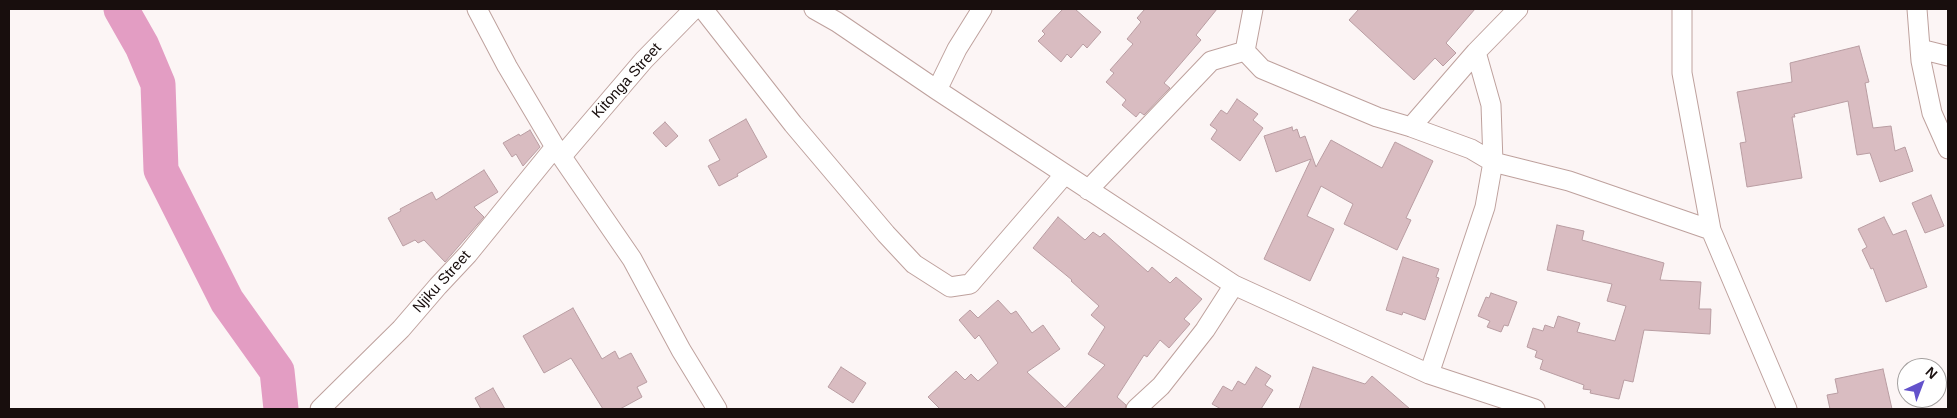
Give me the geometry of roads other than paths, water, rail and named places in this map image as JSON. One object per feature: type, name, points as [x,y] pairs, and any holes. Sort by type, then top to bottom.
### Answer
[{"type":"street","points":[[477,9],[507,66],[558,151],[632,259],[680,350],[717,409]]},
{"type":"street","name":"Kitonga Street","points":[[558,151],[694,9]]},
{"type":"street","points":[[703,9],[793,124],[886,234],[914,264],[950,287],[970,284],[1065,174]]},
{"type":"street","points":[[814,9],[837,22],[1234,285],[1429,374],[1531,409]]},
{"type":"street","points":[[937,90],[957,48],[982,9]]},
{"type":"street","points":[[1410,126],[1476,52],[1518,9]]},
{"type":"street","points":[[1917,9],[1920,49],[1932,113],[1948,149]]},
{"type":"street","points":[[1679,10],[1682,73],[1711,230],[1787,409]]},
{"type":"street","points":[[1245,51],[1254,11]]},
{"type":"street","points":[[1920,49],[1948,56]]},
{"type":"street","points":[[1088,190],[1211,61],[1245,51]]},
{"type":"street","points":[[1245,51],[1262,69],[1377,118],[1410,126],[1471,149],[1493,162],[1569,181],[1711,230]]},
{"type":"street","points":[[1429,374],[1485,207],[1493,162],[1491,105],[1476,52]]},
{"type":"street","name":"Njiku Street","points":[[320,409],[401,329],[558,151]]},
{"type":"street","points":[[1136,409],[1161,386],[1205,330],[1234,285]]},
{"type":"waterway","points":[[121,9],[142,46],[158,84],[161,170],[227,301],[277,371],[281,409]]}]
